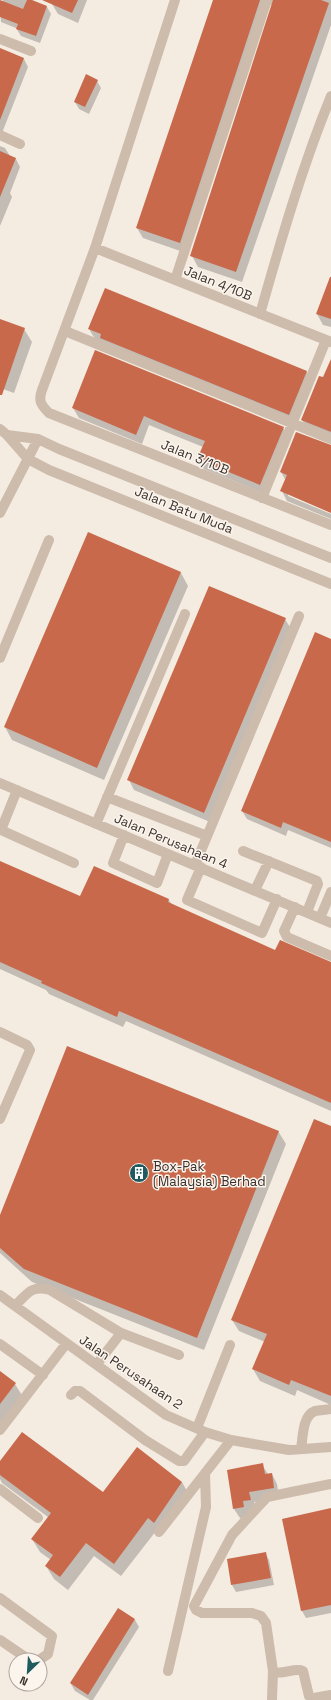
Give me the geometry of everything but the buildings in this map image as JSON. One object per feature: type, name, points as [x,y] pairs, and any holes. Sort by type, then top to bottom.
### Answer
[{"type":"street","points":[[175,0],[96,248],[65,331],[292,425],[331,439]]},
{"type":"street","points":[[175,280],[267,0]]},
{"type":"street","points":[[0,39],[31,51]]},
{"type":"street","points":[[260,314],[288,216],[321,120],[331,96]]},
{"type":"street","points":[[0,136],[20,144]]},
{"type":"street","name":"Jalan 4/10B","points":[[96,248],[328,341]]},
{"type":"street","name":"Jalan 3/10B","points":[[65,331],[39,398],[40,404],[49,413],[331,525]]},
{"type":"street","points":[[262,498],[328,341]]},
{"type":"street","points":[[4,432],[28,459]]},
{"type":"street","name":"Jalan Batu Muda","points":[[4,432],[38,439],[59,449],[331,558]]},
{"type":"street","points":[[0,513],[38,439]]},
{"type":"street","name":"Jalan Batu Muda","points":[[28,459],[49,470],[331,584]]},
{"type":"street","points":[[0,658],[3,644],[49,540]]},
{"type":"street","points":[[96,824],[185,614]]},
{"type":"street","points":[[277,899],[262,933],[187,900],[207,836],[299,616]]},
{"type":"street","name":"Jalan Perusahaan 4","points":[[0,783],[331,923]]},
{"type":"street","points":[[17,790],[1,830],[74,863]]},
{"type":"street","points":[[107,797],[207,836]]},
{"type":"street","points":[[124,835],[113,863],[157,883],[168,854]]},
{"type":"street","points":[[243,851],[316,881],[318,884],[307,912]]},
{"type":"street","points":[[255,890],[268,861]]},
{"type":"street","points":[[320,918],[331,892]]},
{"type":"street","points":[[295,907],[284,931],[287,937],[331,956]]},
{"type":"street","points":[[0,1032],[27,1045],[30,1050],[0,1119]]},
{"type":"street","points":[[15,1306],[30,1290],[40,1287],[50,1290],[121,1333],[179,1355]]},
{"type":"street","name":"Jalan Perusahaan 2","points":[[0,1295],[166,1415],[201,1430],[231,1440],[289,1450],[331,1447]]},
{"type":"street","points":[[97,1364],[121,1333]]},
{"type":"street","points":[[0,1344],[43,1375]]},
{"type":"street","points":[[0,1430],[66,1344]]},
{"type":"street","points":[[71,1395],[75,1391],[80,1391],[145,1440],[179,1462],[184,1461],[201,1430],[230,1345]]},
{"type":"street","points":[[301,1449],[304,1425],[308,1416],[315,1411],[331,1409]]},
{"type":"street","points":[[159,1532],[231,1440]]},
{"type":"street","points":[[168,1671],[206,1507],[205,1473]]},
{"type":"street","points":[[272,1700],[273,1671],[266,1623],[261,1616],[252,1613],[202,1613],[196,1610],[194,1606],[232,1535],[267,1497],[331,1484]]},
{"type":"street","points":[[0,1489],[38,1518]]},
{"type":"street","points":[[0,1598],[52,1636],[48,1654]]},
{"type":"street","points":[[0,1640],[17,1652]]},
{"type":"street","points":[[273,1671],[279,1674],[300,1669],[303,1671],[309,1696],[314,1698],[331,1695]]},
{"type":"place","name":"Box-Pak (Malaysia) Berhad","points":[[139,1173]]}]
